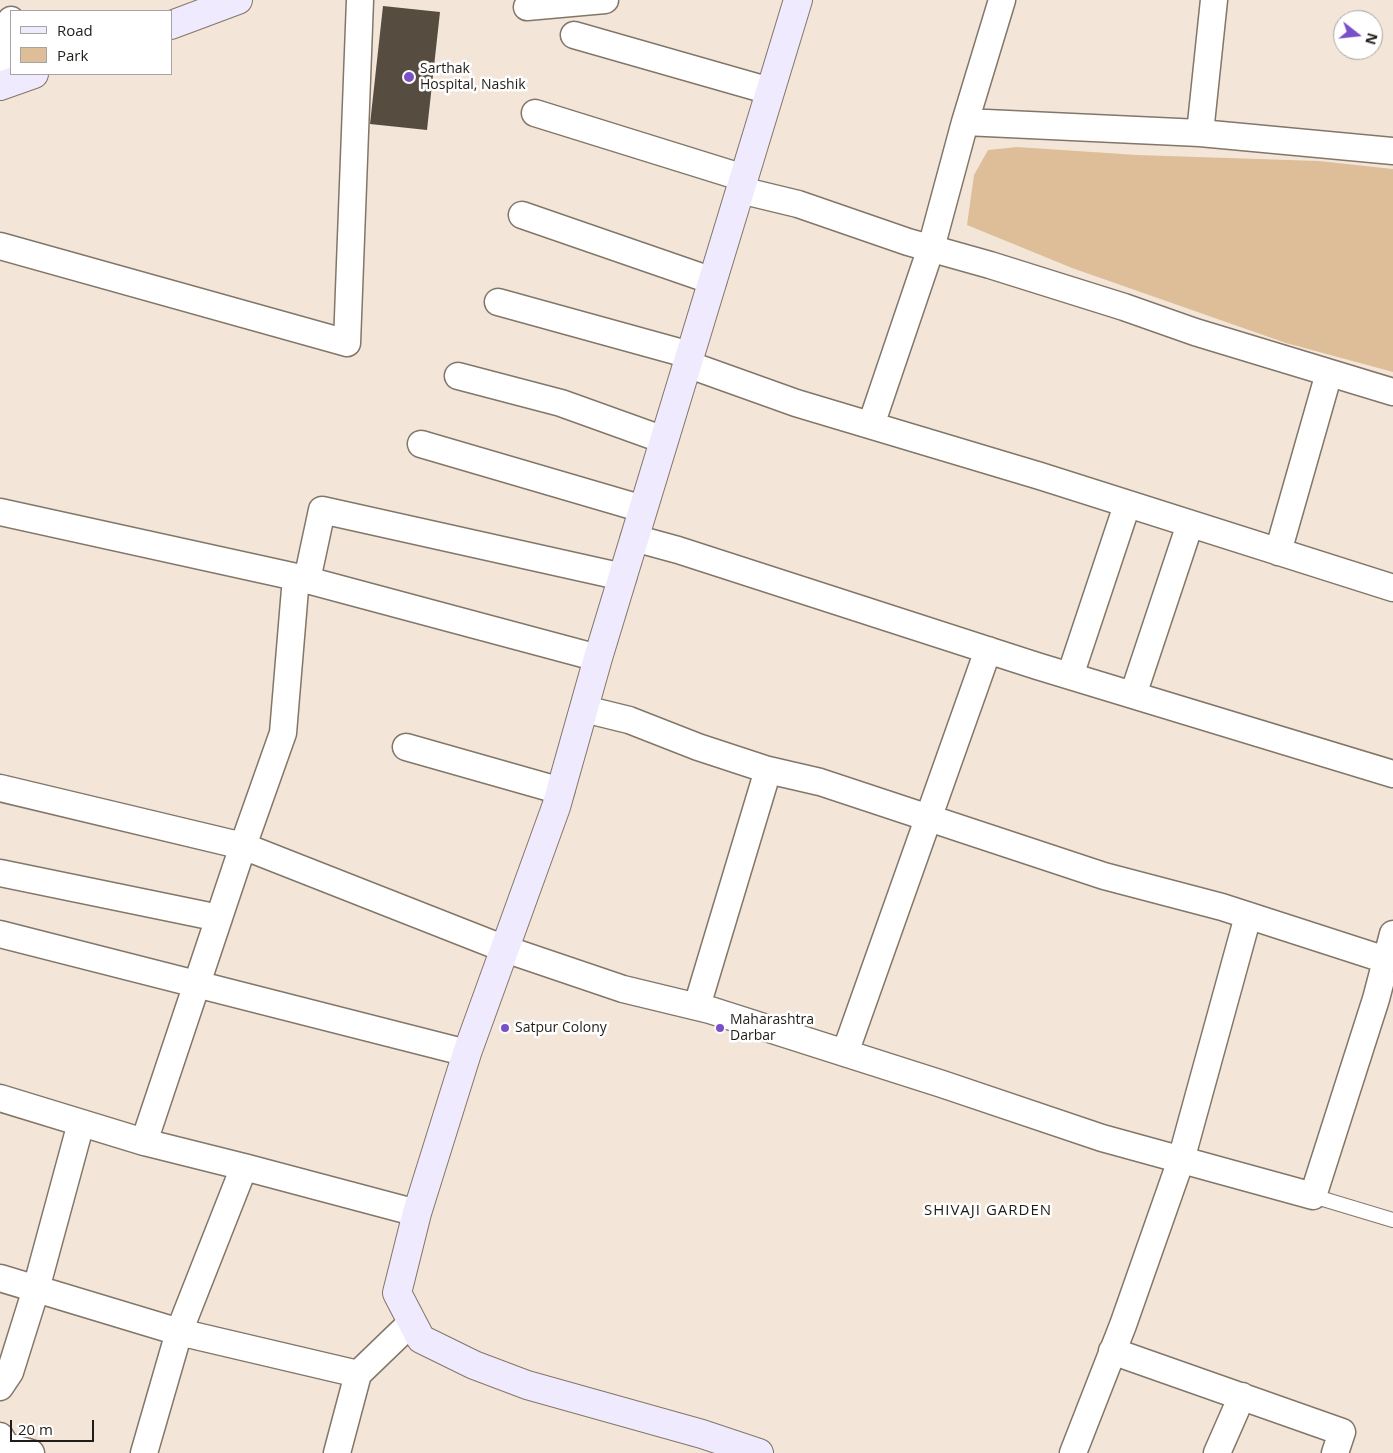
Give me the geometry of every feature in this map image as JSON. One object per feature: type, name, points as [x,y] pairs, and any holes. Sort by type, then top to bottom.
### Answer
[{"type":"street","points":[[172,24],[238,0]]},
{"type":"street","points":[[0,246],[347,343],[360,0]]},
{"type":"street","points":[[527,7],[605,0]]},
{"type":"street","points":[[759,1453],[702,1434],[527,1385],[474,1365],[421,1339],[397,1293],[417,1213],[467,1053],[560,791],[622,577],[798,0]]},
{"type":"street","points":[[871,425],[931,248],[965,122],[1002,0]]},
{"type":"street","points":[[1200,133],[1214,0]]},
{"type":"street","points":[[0,75],[10,25]]},
{"type":"street","points":[[574,35],[770,91]]},
{"type":"street","points":[[0,86],[31,75]]},
{"type":"street","points":[[536,113],[931,248],[1106,302],[1195,332],[1393,392]]},
{"type":"street","points":[[965,122],[1200,133],[1393,151]]},
{"type":"street","points":[[522,215],[713,281]]},
{"type":"street","points":[[498,302],[688,360],[796,403],[1040,476],[1393,588]]},
{"type":"street","points":[[1278,552],[1329,373]]},
{"type":"street","points":[[458,376],[561,403],[664,440]]},
{"type":"street","points":[[421,444],[643,509]]},
{"type":"street","points":[[1070,676],[1127,505]]},
{"type":"street","points":[[598,658],[308,580],[322,510],[622,577]]},
{"type":"street","points":[[0,512],[296,577],[283,733],[144,1142]]},
{"type":"street","points":[[1133,695],[1190,524]]},
{"type":"street","points":[[634,538],[1070,676],[1393,774]]},
{"type":"street","points":[[845,1053],[988,650]]},
{"type":"street","points":[[584,709],[629,720],[768,770],[820,782],[1104,876],[1248,916],[1386,960]]},
{"type":"street","points":[[406,747],[560,791]]},
{"type":"street","points":[[697,1006],[768,770]]},
{"type":"street","points":[[0,788],[244,846],[505,949],[622,989],[697,1006],[1102,1138],[1313,1196],[1373,1008],[1393,934]]},
{"type":"street","points":[[0,873],[219,918]]},
{"type":"street","points":[[1073,1453],[1181,1160],[1248,916]]},
{"type":"street","points":[[0,934],[467,1053]]},
{"type":"street","points":[[0,1098],[144,1142],[417,1213]]},
{"type":"street","points":[[0,1387],[10,1372],[36,1289],[81,1123]]},
{"type":"street","points":[[144,1453],[179,1332],[244,1167]]},
{"type":"street","points":[[0,1278],[179,1332],[358,1374]]},
{"type":"street","points":[[337,1453],[358,1374],[412,1322]]},
{"type":"street","points":[[1112,1351],[1342,1432],[1335,1453]]},
{"type":"street","points":[[1218,1453],[1242,1396]]},
{"type":"street","points":[[3,1445],[31,1453]]},
{"type":"lane","points":[[1313,1196],[1393,1220]]},
{"type":"green space","points":[[1017,147],[1137,155],[1319,161],[1393,169],[1393,372],[1286,343],[1072,268],[967,225],[974,175],[988,150]]},
{"type":"building","points":[[383,6],[440,12],[427,130],[370,124]]},
{"type":"place","name":"Sarthak Hospital, Nashik","points":[[409,77]]},
{"type":"place","name":"Satpur Colony","points":[[505,1028]]},
{"type":"place","name":"Maharashtra Darbar","points":[[720,1028]]},
{"type":"district","name":"SHIVAJI GARDEN","points":[[988,1211]]}]
